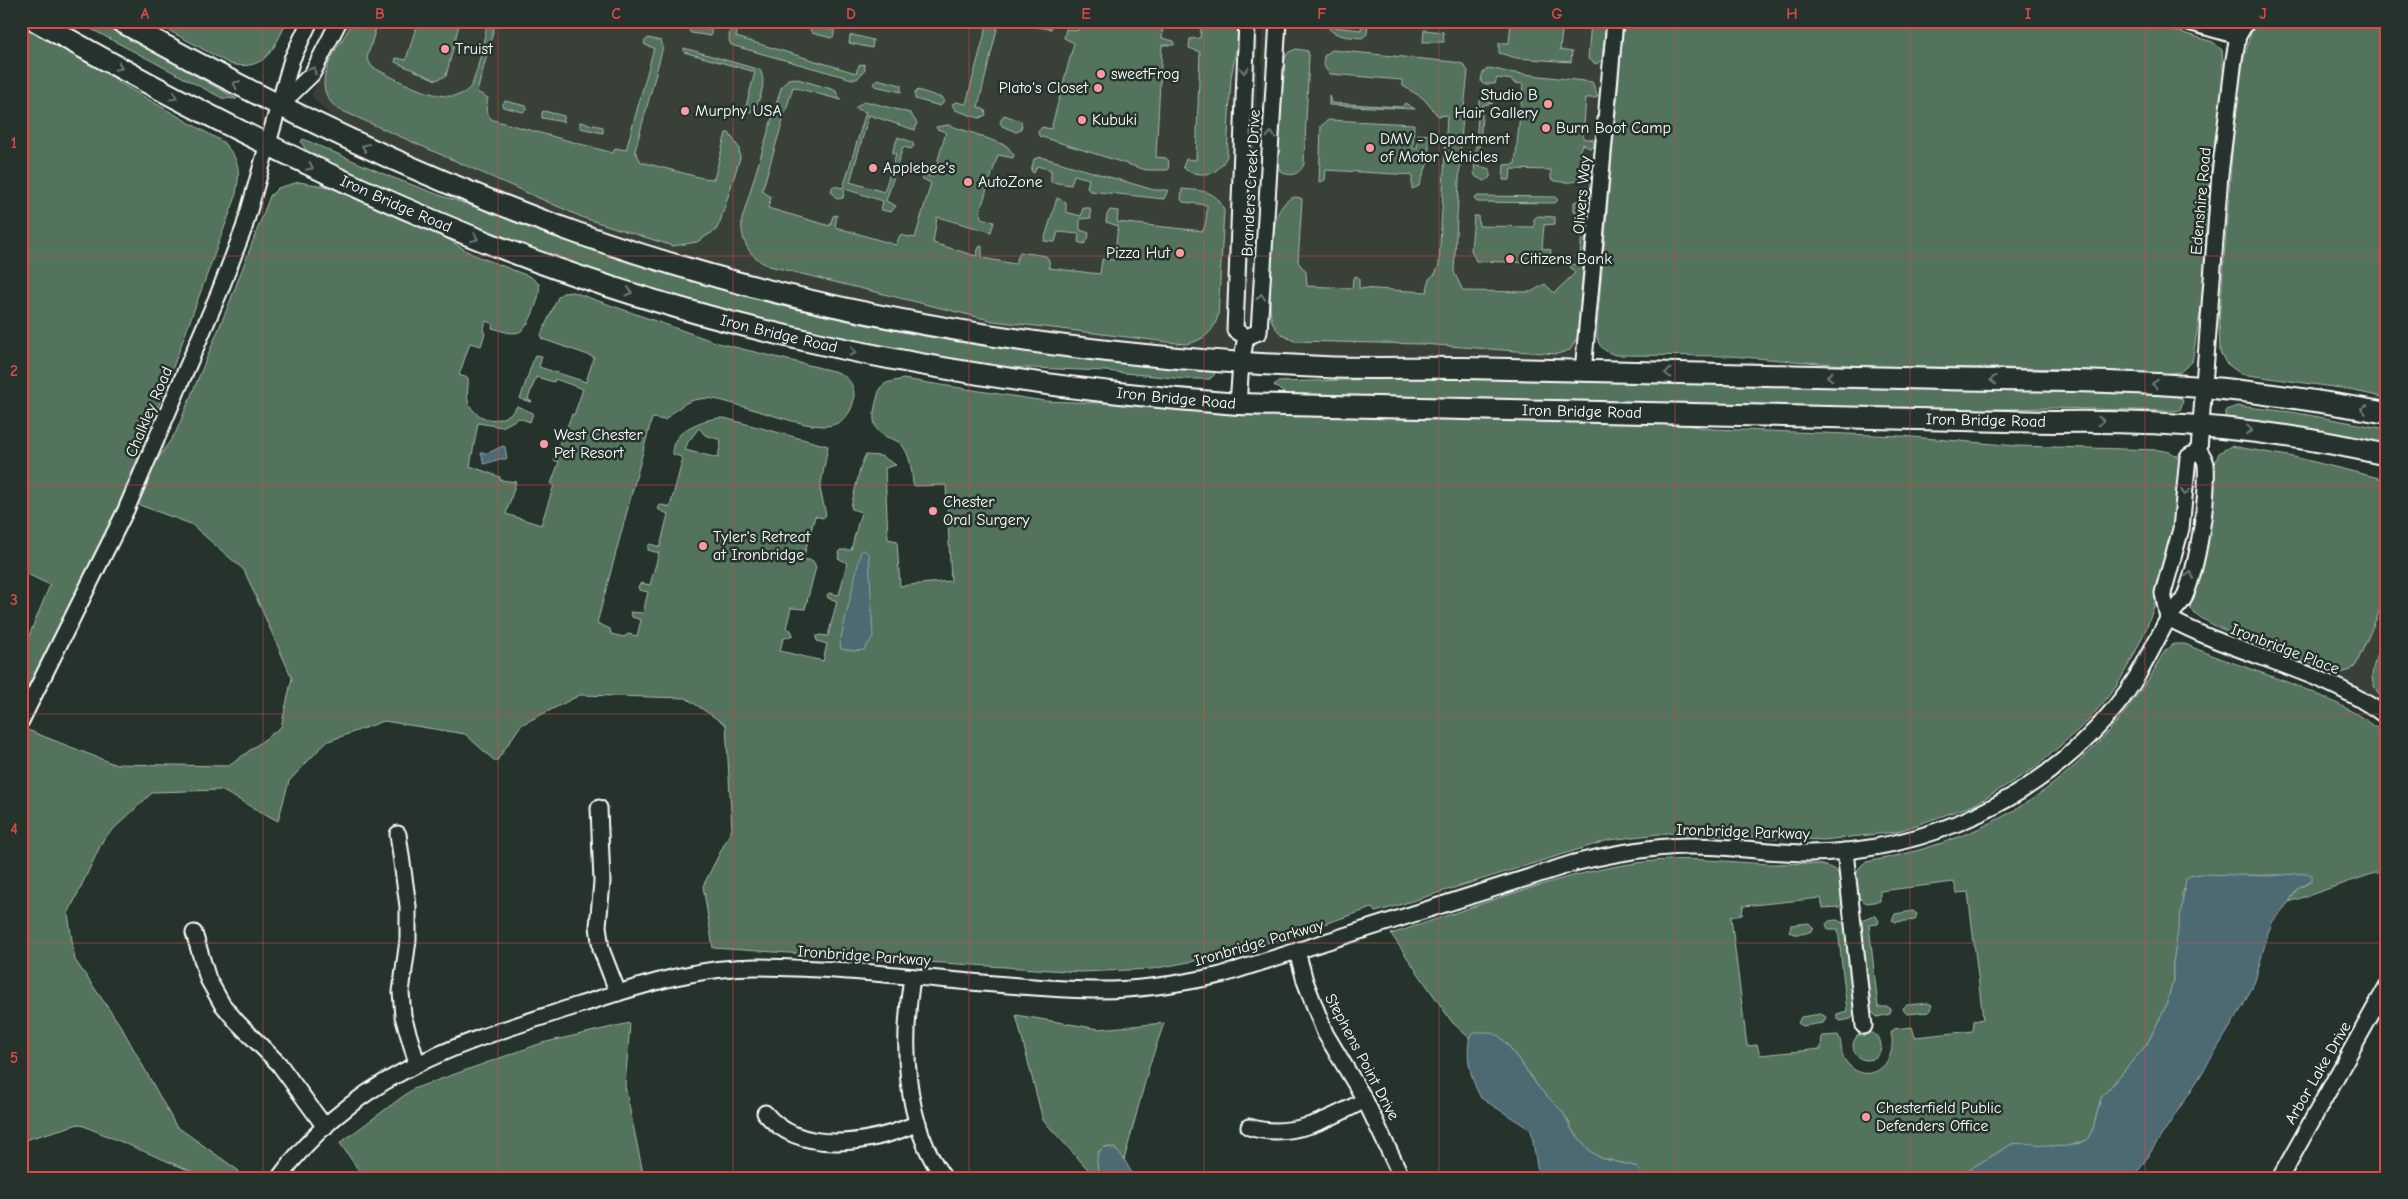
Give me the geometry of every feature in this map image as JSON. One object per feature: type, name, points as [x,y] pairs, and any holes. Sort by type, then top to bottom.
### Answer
[{"type":"main road","name":"Iron Bridge Road","points":[[36,21],[185,103],[267,145],[398,207],[498,248],[618,289],[760,330],[850,351],[1014,381],[1149,397],[1238,404],[2053,422],[2128,421],[2200,425],[2319,440],[2387,455]]},
{"type":"main road","points":[[120,21],[201,66],[358,144],[454,185],[575,232],[726,279],[841,308],[974,333],[1070,346],[1240,363],[1328,367],[2142,383],[2278,395],[2387,414]]},
{"type":"street","name":"Chalkley Road","points":[[21,721],[126,510],[180,386],[244,228],[292,59],[310,21]]},
{"type":"street","points":[[280,105],[312,74],[339,21]]},
{"type":"street","name":"Branders Creek Drive","points":[[1246,337],[1235,330],[1247,21]]},
{"type":"street","name":"Branders Creek Drive","points":[[1246,337],[1259,332],[1278,21]]},
{"type":"street","name":"Olivers Way","points":[[1583,371],[1615,21]]},
{"type":"street","points":[[2185,21],[2238,36]]},
{"type":"street","name":"Edenshire Road","points":[[2204,387],[2220,174],[2238,36],[2246,21]]},
{"type":"street","name":"Branders Creek Drive","points":[[1238,404],[1240,363],[1246,337]]},
{"type":"street","name":"Ironbridge Parkway","points":[[279,1178],[325,1127],[369,1092],[417,1063],[475,1039],[618,993],[688,974],[758,967],[1092,990],[1179,984],[1221,975],[1574,863],[1603,856],[1685,846],[1807,853],[1845,851],[1902,842],[1946,828],[2010,798],[2043,776],[2074,750],[2118,704],[2139,674],[2168,618],[2183,600],[2195,559],[2202,518],[2206,462],[2199,450],[2204,387]]},
{"type":"street","points":[[2168,618],[2163,593],[2181,529],[2188,457],[2199,450]]},
{"type":"street","name":"Ironbridge Place","points":[[2168,618],[2224,645],[2326,682],[2369,704],[2387,717]]},
{"type":"street","points":[[599,808],[602,882],[598,926],[601,949],[618,993]]},
{"type":"street","points":[[398,834],[408,906],[408,940],[402,1000],[408,1040],[417,1063]]},
{"type":"street","points":[[1845,851],[1864,1026]]},
{"type":"street","points":[[194,933],[208,979],[222,1004],[237,1022],[279,1064],[325,1127]]},
{"type":"street","name":"Stephens Point Drive","points":[[1297,951],[1305,981],[1322,1026],[1365,1100],[1402,1178]]},
{"type":"street","points":[[912,977],[906,1037],[908,1068],[918,1123],[928,1150],[944,1178]]},
{"type":"street","name":"Arbor Lake Drive","points":[[2280,1178],[2387,986]]},
{"type":"street","points":[[1249,1127],[1275,1132],[1286,1131],[1322,1120],[1365,1100]]},
{"type":"street","points":[[765,1113],[787,1131],[802,1137],[829,1142],[875,1139],[918,1123]]},
{"type":"shaded area","points":[[351,21],[1258,21],[1255,207],[1250,322],[1252,324],[1254,323],[1261,165],[1262,21],[1614,21],[1582,370],[1070,346],[716,276],[357,144],[311,95]]},
{"type":"shaded area","points":[[2387,547],[2387,716],[2325,681]]},
{"type":"green space","points":[[76,21],[100,21],[237,99],[222,98]]},
{"type":"green space","points":[[152,21],[287,21],[278,41],[267,56],[252,65],[242,66],[230,64]]},
{"type":"green space","points":[[353,21],[378,21],[367,58],[372,67],[425,91],[454,96],[465,92],[473,82],[480,60],[488,21],[496,21],[477,92],[488,98],[486,110],[490,118],[613,153],[615,148],[626,150],[654,48],[645,45],[644,42],[648,38],[661,41],[663,47],[635,151],[641,162],[702,178],[714,179],[726,133],[729,133],[739,148],[740,158],[716,230],[697,242],[673,246],[584,218],[338,109],[329,99],[324,88],[325,77],[333,54]]},
{"type":"green space","name":"Truist","points":[[418,21],[460,21],[446,76],[436,80],[395,62],[396,58],[406,60]]},
{"type":"green space","points":[[988,21],[999,21],[978,107],[985,110],[986,115],[979,118],[955,110],[952,104],[956,102],[966,104]]},
{"type":"green space","points":[[1028,21],[1053,21],[1051,29],[1030,26]]},
{"type":"green space","points":[[1080,21],[1163,21],[1162,38],[1174,41],[1174,45],[1162,45],[1156,157],[1166,158],[1169,161],[1168,170],[1146,170],[1039,136],[1038,132],[1042,127],[1051,129],[1074,43],[1064,38],[1066,29],[1077,31]]},
{"type":"green space","points":[[1202,21],[1242,21],[1231,77],[1227,156],[1222,165],[1214,172],[1202,174],[1193,173],[1183,167],[1186,159],[1196,160],[1200,52],[1189,48],[1190,39],[1200,38]]},
{"type":"green space","points":[[1325,21],[1333,21],[1333,27],[1361,30],[1362,21],[1368,21],[1367,34],[1362,38],[1340,35],[1331,30]]},
{"type":"green space","points":[[1511,21],[1563,21],[1560,50],[1572,52],[1571,62],[1516,58],[1499,53],[1499,43],[1509,43]]},
{"type":"green space","points":[[1591,21],[1606,21],[1602,60],[1596,64],[1588,59]]},
{"type":"green space","points":[[1624,21],[2143,21],[2213,42],[2222,50],[2224,81],[2209,196],[2205,284],[2192,362],[2180,372],[2163,374],[2069,369],[1858,366],[1729,356],[1615,355],[1605,350],[1598,341],[1597,326]]},
{"type":"green space","points":[[2254,21],[2387,21],[2387,398],[2340,388],[2241,374],[2226,363],[2220,352],[2219,324],[2235,114],[2243,62]]},
{"type":"green space","points":[[21,23],[106,70],[118,82],[223,142],[234,156],[238,168],[238,182],[235,199],[131,474],[82,585],[21,703],[21,655],[50,585],[21,571]]},
{"type":"green space","points":[[693,24],[711,29],[711,36],[691,33],[689,31]]},
{"type":"green space","points":[[733,24],[738,29],[736,37],[856,73],[859,65],[864,64],[865,70],[857,79],[852,79],[731,45],[729,40],[730,25]]},
{"type":"green space","points":[[812,25],[834,30],[834,36],[831,38],[812,33],[810,30]]},
{"type":"green space","points":[[1424,30],[1443,32],[1444,42],[1423,42]]},
{"type":"green space","points":[[850,36],[873,40],[872,48],[849,43]]},
{"type":"green space","points":[[684,48],[760,70],[763,80],[762,92],[751,112],[734,110],[735,108],[745,110],[755,72],[684,52]]},
{"type":"green space","points":[[1296,49],[1308,51],[1309,56],[1304,164],[1297,173],[1288,174],[1281,172],[1278,167],[1284,59],[1289,52]]},
{"type":"green space","points":[[1332,50],[1454,62],[1463,64],[1468,71],[1462,128],[1454,272],[1463,291],[1531,292],[1545,284],[1554,293],[1575,273],[1568,264],[1579,265],[1584,212],[1574,211],[1574,202],[1579,200],[1585,202],[1588,211],[1577,338],[1570,350],[1557,354],[1422,344],[1294,341],[1278,331],[1272,321],[1270,301],[1273,236],[1278,212],[1286,202],[1294,197],[1302,199],[1298,262],[1306,272],[1307,286],[1352,288],[1353,278],[1356,276],[1359,278],[1359,288],[1427,292],[1429,279],[1435,274],[1439,265],[1447,115],[1438,116],[1423,98],[1403,86],[1402,80],[1330,74],[1325,68],[1324,56]]},
{"type":"green space","points":[[1490,68],[1507,72],[1592,82],[1598,96],[1586,98],[1583,138],[1594,140],[1594,147],[1589,148],[1583,144],[1579,151],[1592,160],[1595,167],[1593,173],[1581,180],[1564,182],[1551,179],[1551,170],[1511,169],[1510,180],[1503,180],[1504,165],[1515,164],[1523,84],[1497,78],[1495,84],[1483,84],[1481,82],[1483,73]]},
{"type":"green space","points":[[794,78],[835,90],[841,100],[793,87],[762,191],[771,197],[768,208],[830,226],[833,216],[837,215],[835,227],[896,245],[900,235],[915,238],[931,183],[921,178],[925,175],[933,177],[946,132],[936,127],[948,125],[1007,146],[1014,155],[1013,158],[998,155],[980,211],[981,218],[994,222],[991,232],[937,217],[933,243],[976,256],[979,247],[982,246],[982,258],[1015,264],[1020,252],[1046,256],[1049,260],[1049,268],[1100,274],[1102,259],[1114,260],[1118,226],[1106,222],[1110,210],[1118,211],[1117,222],[1203,231],[1207,205],[1183,202],[1181,199],[1182,189],[1207,192],[1217,199],[1224,211],[1218,316],[1216,322],[1210,332],[1202,338],[1185,344],[994,321],[769,266],[762,262],[751,253],[744,241],[742,219],[781,88],[788,79]]},
{"type":"green space","points":[[877,79],[901,85],[901,92],[875,86],[873,84]]},
{"type":"green space","points":[[918,90],[942,98],[944,101],[940,106],[915,99],[915,93]]},
{"type":"green space","points":[[1329,95],[1331,103],[1402,107],[1405,103],[1415,109],[1329,105]]},
{"type":"green space","points":[[1481,100],[1493,103],[1483,105],[1478,166],[1490,169],[1490,177],[1485,181],[1476,177],[1474,173],[1479,102]]},
{"type":"green space","points":[[505,101],[526,106],[527,109],[523,112],[503,107],[502,105]]},
{"type":"green space","points":[[865,101],[910,113],[917,123],[915,130],[869,115],[850,182],[884,192],[896,154],[892,153],[898,137],[912,142],[914,146],[911,149],[903,147],[886,201],[896,206],[891,212],[881,210],[883,201],[845,189],[843,198],[837,199],[831,191],[833,186],[843,188],[866,112],[855,108]]},
{"type":"green space","points":[[542,112],[564,116],[564,122],[542,118]]},
{"type":"green space","points":[[1004,115],[1021,121],[1022,126],[1019,131],[1016,132],[1002,126],[1000,122]]},
{"type":"green space","name":"DMV - Department of Motor Vehicles","points":[[1328,120],[1414,124],[1413,148],[1417,148],[1418,134],[1429,135],[1429,160],[1419,186],[1412,189],[1412,175],[1326,170],[1325,180],[1319,183],[1321,126]]},
{"type":"green space","points":[[580,122],[603,127],[603,133],[580,128]]},
{"type":"green space","points":[[303,139],[391,177],[442,196],[666,270],[1212,370],[1215,374],[1210,379],[1183,379],[1105,371],[983,366],[938,362],[713,310],[500,241],[319,162],[308,153],[301,142]]},
{"type":"green space","points":[[1041,157],[1154,190],[1168,190],[1164,199],[1090,191],[1087,188],[1089,179],[1074,175],[1071,185],[1051,182],[1051,170],[1037,166],[1034,173],[1031,171],[1034,159]]},
{"type":"green space","points":[[299,182],[335,188],[441,235],[472,254],[531,277],[539,284],[539,295],[527,325],[519,332],[513,333],[492,328],[493,324],[486,321],[481,346],[470,343],[459,375],[468,378],[467,396],[470,406],[481,416],[494,420],[507,416],[517,406],[533,413],[530,422],[519,418],[502,427],[478,423],[470,466],[500,477],[500,480],[516,482],[506,514],[541,525],[554,485],[551,484],[559,462],[554,460],[565,427],[567,427],[572,414],[574,415],[583,389],[555,379],[554,382],[536,377],[528,399],[532,402],[520,399],[535,355],[542,356],[539,367],[586,382],[594,357],[542,339],[541,335],[558,297],[563,293],[573,292],[718,343],[837,372],[849,381],[854,391],[852,407],[841,421],[829,426],[803,423],[709,399],[685,403],[665,420],[652,418],[597,623],[610,629],[611,634],[624,637],[628,634],[637,636],[641,620],[632,617],[630,612],[643,613],[648,592],[639,590],[638,586],[641,583],[650,585],[659,553],[648,550],[648,546],[650,544],[660,547],[668,514],[659,510],[658,506],[670,507],[683,458],[673,454],[673,446],[682,432],[699,423],[717,418],[724,418],[828,446],[820,489],[826,515],[823,518],[815,516],[803,559],[813,561],[816,567],[805,609],[791,608],[786,628],[791,630],[793,635],[783,639],[780,651],[823,661],[827,644],[817,641],[816,637],[819,635],[828,636],[837,601],[828,598],[827,595],[829,593],[839,595],[847,563],[838,558],[840,550],[851,550],[861,512],[852,509],[851,506],[860,470],[866,455],[881,456],[896,465],[885,468],[888,539],[897,541],[900,586],[951,581],[946,485],[915,486],[904,448],[897,441],[883,435],[875,426],[874,413],[880,388],[886,383],[903,379],[1044,401],[1130,404],[1269,414],[1679,424],[1713,429],[1901,436],[2017,446],[2159,450],[2170,452],[2177,456],[2181,466],[2179,506],[2167,567],[2147,627],[2116,687],[2088,721],[2035,768],[1974,805],[1896,832],[1824,840],[1667,833],[1609,840],[1386,909],[1375,912],[1372,908],[1237,953],[1152,969],[1081,972],[713,948],[703,886],[732,829],[726,725],[686,698],[580,695],[521,725],[496,762],[465,734],[384,721],[326,742],[289,781],[278,821],[221,790],[153,792],[104,838],[68,914],[75,960],[122,1028],[176,1126],[239,1171],[234,1178],[207,1178],[79,1124],[21,1141],[21,738],[25,729],[114,764],[229,766],[281,727],[292,678],[244,570],[191,524],[134,503],[151,469],[176,432],[229,304],[270,196],[278,188]],"holes":[[[699,428],[705,435],[721,440],[718,458],[685,450],[688,442]]]},
{"type":"green space","points":[[1478,196],[1555,197],[1558,200],[1555,203],[1477,202],[1474,199]]},
{"type":"green space","points":[[1057,198],[1066,202],[1066,212],[1081,216],[1083,208],[1090,208],[1091,218],[1080,219],[1080,230],[1089,233],[1088,239],[1084,244],[1078,242],[1079,234],[1058,232],[1055,242],[1044,241]]},
{"type":"green space","points":[[1474,216],[1478,216],[1479,226],[1534,227],[1534,219],[1538,216],[1555,217],[1555,224],[1544,225],[1542,248],[1551,250],[1550,258],[1540,263],[1476,261],[1471,250]]},
{"type":"green space","points":[[1409,378],[2092,391],[2172,395],[2181,398],[2183,401],[2180,410],[2174,411],[2052,408],[1959,410],[1300,398],[1284,393],[1274,385],[1278,382]]},
{"type":"green space","points":[[2237,406],[2291,412],[2387,429],[2387,449],[2228,421],[2225,416],[2226,410]]},
{"type":"green space","points":[[2231,446],[2294,457],[2387,480],[2387,594],[2356,665],[2351,670],[2341,673],[2236,636],[2200,617],[2190,608],[2213,468],[2219,453]]},
{"type":"green space","points":[[2387,635],[2387,701],[2374,686],[2372,678],[2375,662]]},
{"type":"green space","points":[[2173,644],[2185,644],[2316,694],[2342,706],[2387,736],[2387,872],[2375,873],[2289,902],[2297,889],[2312,881],[2280,875],[2190,876],[2182,894],[2183,905],[2173,963],[2173,981],[2166,1006],[2147,1044],[2101,1098],[2093,1129],[2087,1140],[2066,1147],[2012,1144],[1963,1173],[1944,1178],[1641,1178],[1638,1167],[1601,1158],[1591,1152],[1572,1130],[1568,1120],[1539,1088],[1508,1045],[1470,1036],[1469,1038],[1452,1022],[1391,934],[1521,891],[1588,872],[1621,865],[1654,861],[1711,860],[1768,864],[1808,864],[1828,867],[1835,870],[1840,876],[1843,885],[1844,902],[1840,907],[1823,908],[1821,898],[1743,906],[1742,915],[1731,917],[1747,1046],[1757,1045],[1760,1055],[1821,1049],[1822,1036],[1838,1035],[1843,1056],[1847,1063],[1855,1070],[1872,1073],[1886,1063],[1892,1044],[1891,1033],[1894,1029],[1912,1027],[1915,1037],[1973,1031],[1974,1021],[1983,1019],[1968,892],[1957,893],[1954,882],[1880,891],[1880,901],[1867,903],[1858,898],[1856,878],[1859,869],[1866,862],[1905,854],[1976,830],[2008,814],[2038,795],[2095,747],[2125,712],[2152,674],[2164,653]]},
{"type":"green space","points":[[1913,911],[1917,914],[1915,920],[1896,922],[1892,920],[1895,914]]},
{"type":"green space","points":[[1876,916],[1879,921],[1878,924],[1869,925],[1878,1007],[1888,1007],[1891,1009],[1890,1014],[1877,1017],[1870,1010],[1860,925],[1862,920]]},
{"type":"green space","points":[[1837,920],[1845,924],[1847,929],[1856,1011],[1851,1019],[1841,1021],[1837,1019],[1837,1014],[1847,1011],[1838,929],[1828,929],[1826,924],[1829,921]]},
{"type":"green space","points":[[1809,923],[1814,929],[1809,932],[1798,934],[1789,932],[1791,925]]},
{"type":"green space","points":[[1928,1003],[1932,1005],[1929,1012],[1907,1014],[1903,1008],[1907,1005]]},
{"type":"green space","points":[[1821,1014],[1826,1017],[1823,1023],[1803,1026],[1798,1023],[1801,1017]]},
{"type":"green space","points":[[1016,1015],[1099,1029],[1164,1023],[1149,1067],[1124,1160],[1114,1147],[1104,1147],[1098,1152],[1098,1170],[1101,1178],[1096,1178],[1043,1120]]},
{"type":"green space","points":[[630,1023],[625,1086],[644,1178],[364,1178],[340,1143],[413,1089],[542,1043]]},
{"type":"green space","points":[[1867,1032],[1877,1036],[1881,1046],[1877,1056],[1867,1060],[1857,1056],[1853,1046],[1857,1036]]},
{"type":"water","points":[[503,446],[505,447],[507,459],[484,464],[481,453],[488,453]]},
{"type":"water","points":[[864,550],[869,554],[873,637],[864,650],[841,649],[840,642],[861,551]]},
{"type":"water","points":[[2307,873],[2312,875],[2312,881],[2297,889],[2273,921],[2255,981],[2243,1006],[2137,1173],[2131,1178],[1944,1178],[1963,1173],[2012,1144],[2067,1146],[2087,1140],[2093,1129],[2101,1098],[2147,1044],[2166,1006],[2173,981],[2173,963],[2186,879],[2200,874],[2270,876]]},
{"type":"water","points":[[1476,1032],[1488,1032],[1499,1036],[1508,1045],[1539,1088],[1563,1112],[1572,1130],[1591,1152],[1601,1158],[1638,1167],[1641,1178],[1539,1178],[1531,1130],[1481,1098],[1477,1091],[1470,1068],[1468,1052],[1470,1036]]},
{"type":"water","points":[[1104,1147],[1119,1153],[1135,1178],[1101,1178],[1097,1157]]},
{"type":"place","name":"Truist","points":[[445,49]]},
{"type":"place","name":"sweetFrog","points":[[1101,74]]},
{"type":"place","name":"Plato's Closet","points":[[1098,88]]},
{"type":"place","name":"Studio B Hair Gallery","points":[[1548,104]]},
{"type":"place","name":"Murphy USA","points":[[685,111]]},
{"type":"place","name":"Kubuki","points":[[1082,120]]},
{"type":"place","name":"Burn Boot Camp","points":[[1546,128]]},
{"type":"place","name":"DMV - Department of Motor Vehicles","points":[[1370,148]]},
{"type":"place","name":"Applebee's","points":[[873,168]]},
{"type":"place","name":"AutoZone","points":[[968,182]]},
{"type":"place","name":"Pizza Hut","points":[[1180,253]]},
{"type":"place","name":"Citizens Bank","points":[[1510,259]]},
{"type":"place","name":"West Chester Pet Resort","points":[[544,444]]},
{"type":"place","name":"Chester Oral Surgery","points":[[933,511]]},
{"type":"place","name":"Tyler's Retreat at Ironbridge","points":[[703,546]]},
{"type":"place","name":"Chesterfield Public Defenders Office","points":[[1866,1117]]}]
